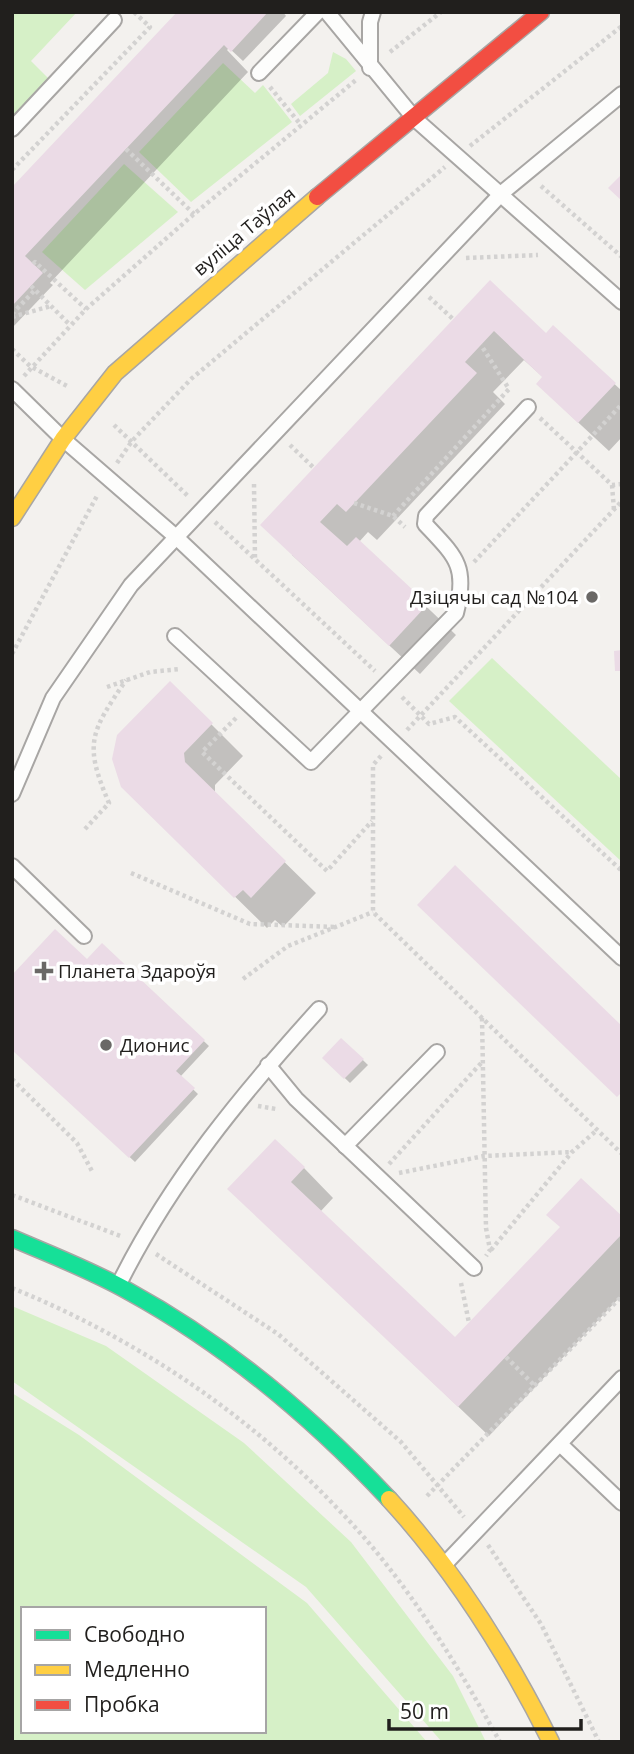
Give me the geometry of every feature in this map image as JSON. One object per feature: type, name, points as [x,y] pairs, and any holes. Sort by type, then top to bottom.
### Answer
[{"type":"street","name":"вуліца Таўлая","points":[[12,518],[63,439],[115,373],[166,324],[541,12]]},
{"type":"street","points":[[12,1237],[118,1285],[175,1319],[262,1380],[331,1438],[400,1509],[481,1614],[551,1742]]},
{"type":"lane","points":[[259,73],[318,12]]},
{"type":"lane","points":[[327,12],[370,68],[414,118],[502,193],[622,302]]},
{"type":"lane","points":[[370,68],[370,22],[373,12]]},
{"type":"lane","points":[[12,129],[114,20]]},
{"type":"lane","points":[[12,794],[53,698],[131,585],[502,193],[622,94]]},
{"type":"lane","points":[[13,390],[63,439],[176,537],[622,958]]},
{"type":"lane","points":[[176,636],[312,762],[456,613],[463,588],[459,560],[425,524],[426,516],[528,407]]},
{"type":"lane","points":[[12,866],[84,936]]},
{"type":"lane","points":[[118,1285],[139,1243],[198,1151],[268,1065],[319,1009]]},
{"type":"lane","points":[[345,1146],[437,1052]]},
{"type":"lane","points":[[268,1065],[296,1099],[474,1268]]},
{"type":"lane","points":[[444,1565],[622,1378]]},
{"type":"lane","points":[[560,1444],[622,1503]]},
{"type":"path","points":[[12,170],[150,27],[134,12]]},
{"type":"path","points":[[13,390],[30,366],[69,324],[194,214],[441,12]]},
{"type":"path","points":[[12,654],[108,476],[132,441],[191,379],[458,156],[622,26]]},
{"type":"path","points":[[259,73],[301,125]]},
{"type":"path","points":[[126,149],[194,214]]},
{"type":"path","points":[[538,183],[622,257]]},
{"type":"path","points":[[468,249],[459,258],[546,254],[538,247]]},
{"type":"path","points":[[33,264],[35,262],[86,309]]},
{"type":"path","points":[[12,316],[33,288],[69,324]]},
{"type":"path","points":[[417,303],[426,294],[453,319]]},
{"type":"path","points":[[12,316],[51,306]]},
{"type":"path","points":[[481,345],[509,389],[612,485],[614,510]]},
{"type":"path","points":[[12,349],[30,366]]},
{"type":"path","points":[[393,516],[509,389]]},
{"type":"path","points":[[461,577],[622,404]]},
{"type":"path","points":[[132,441],[429,724],[455,717],[622,872]]},
{"type":"path","points":[[279,451],[287,442],[314,468]]},
{"type":"path","points":[[246,485],[254,477],[255,559]]},
{"type":"path","points":[[612,485],[622,484]]},
{"type":"path","points":[[354,503],[393,516],[411,533]]},
{"type":"path","points":[[213,520],[221,511]]},
{"type":"path","points":[[107,687],[150,672],[180,668],[189,672]]},
{"type":"path","points":[[85,830],[109,803],[94,768],[94,735],[127,680]]},
{"type":"path","points":[[230,707],[238,715],[202,752],[327,871],[373,820]]},
{"type":"path","points":[[131,873],[250,924],[335,927]]},
{"type":"path","points":[[243,978],[288,946],[373,912]]},
{"type":"path","points":[[482,1017],[486,1228],[491,1250]]},
{"type":"path","points":[[377,1177],[483,1060]]},
{"type":"path","points":[[12,1079],[77,1143],[93,1173]]},
{"type":"path","points":[[248,1116],[257,1106],[275,1107],[285,1116]]},
{"type":"path","points":[[469,1323],[461,1281],[491,1250],[572,1152],[597,1130]]},
{"type":"path","points":[[377,1177],[484,1156],[572,1152]]},
{"type":"path","points":[[156,1254],[163,1243]]},
{"type":"path","points":[[12,1288],[53,1304],[122,1339],[198,1388],[267,1443],[336,1506],[397,1578],[447,1650],[500,1742]]},
{"type":"path","points":[[439,1486],[622,1296]]},
{"type":"path","points":[[506,1357],[537,1387]]},
{"type":"green space","points":[[12,12],[77,12],[31,61],[53,83],[12,125]]},
{"type":"green space","points":[[333,52],[346,59],[356,71],[300,116],[291,104],[328,73]]},
{"type":"green space","points":[[223,63],[255,93],[263,85],[292,122],[191,202],[139,152]]},
{"type":"green space","points":[[124,164],[178,212],[85,290],[42,252]]},
{"type":"green space","points":[[492,658],[622,780],[622,862],[449,701]]},
{"type":"green space","points":[[12,1306],[106,1346],[244,1443],[351,1542],[453,1676],[486,1742],[442,1742],[306,1587],[12,1381]]},
{"type":"green space","points":[[12,1393],[79,1435],[307,1603],[427,1742],[12,1742]]},
{"type":"building","points":[[177,12],[268,12],[231,52],[224,45],[25,256],[43,273],[12,306],[12,187]]},
{"type":"building","points":[[622,174],[622,201],[608,188]]},
{"type":"building","points":[[490,280],[546,333],[553,325],[616,383],[578,423],[536,384],[542,377],[494,331],[465,362],[477,373],[346,512],[337,504],[320,522],[347,546],[356,537],[428,604],[389,646],[260,525]]},
{"type":"building","points":[[622,650],[622,671],[615,671],[614,651]]},
{"type":"building","points":[[170,681],[213,723],[184,753],[185,762],[286,861],[251,898],[243,890],[234,898],[121,787],[112,759],[117,735]]},
{"type":"building","points":[[455,865],[622,1026],[622,1092],[617,1097],[417,905]]},
{"type":"building","name":"Дионис","points":[[55,929],[87,959],[102,943],[205,1040],[176,1071],[195,1088],[129,1158],[12,1050],[12,975]]},
{"type":"building","points":[[341,1038],[364,1059],[344,1079],[322,1058]]},
{"type":"building","points":[[275,1139],[305,1167],[291,1182],[455,1337],[560,1227],[546,1215],[581,1178],[622,1216],[622,1234],[458,1407],[227,1189]]},
{"type":"traffic: fast","points":[[12,1238],[114,1283],[199,1335],[299,1412],[389,1499]]},
{"type":"traffic: slow","points":[[12,518],[63,439],[115,373],[317,197]]},
{"type":"traffic: slow","points":[[389,1499],[436,1555],[479,1615],[517,1677],[551,1742]]},
{"type":"traffic: jam","points":[[317,197],[541,12]]},
{"type":"place","name":"Дзіцячы сад №104","points":[[592,597]]},
{"type":"place","name":"Планета Здароўя","points":[[44,971]]},
{"type":"place","name":"Дионис","points":[[106,1045]]}]
